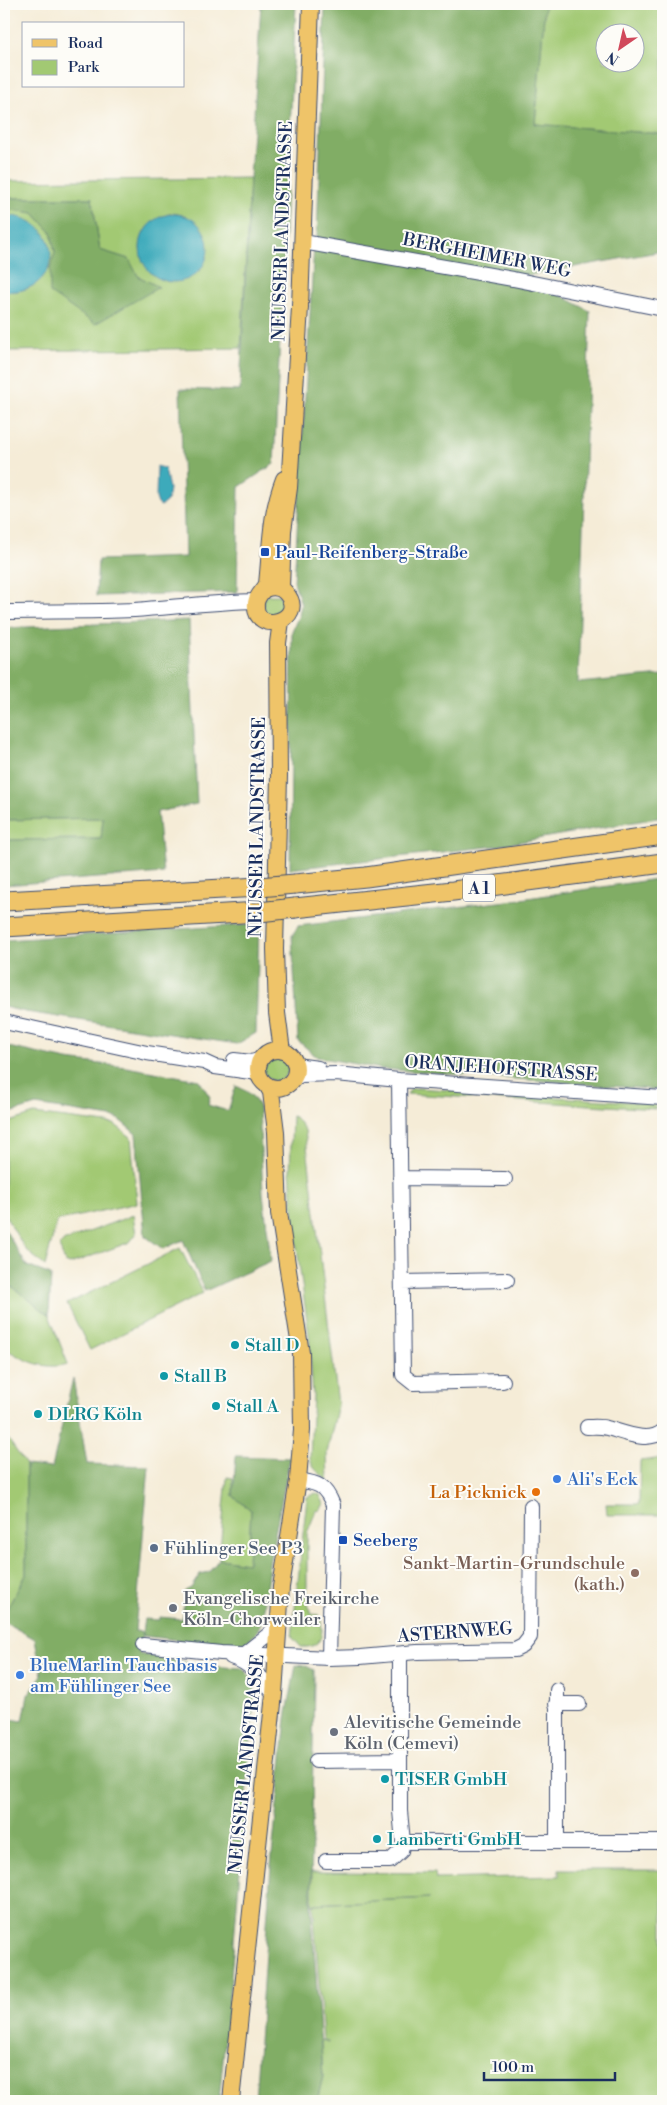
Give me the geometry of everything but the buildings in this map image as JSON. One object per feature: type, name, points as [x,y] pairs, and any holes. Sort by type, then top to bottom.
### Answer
[{"type":"highway","name":"A 1","points":[[4,901],[259,887],[376,876],[663,835]]},
{"type":"highway","name":"A 1","points":[[4,927],[258,912],[453,891],[663,863]]},
{"type":"main road","name":"NEUSSER LANDSTRASSE","points":[[231,2101],[278,1656],[281,1587],[298,1480],[303,1399],[301,1353],[279,1213],[276,1132],[267,1064],[276,1012],[275,949],[279,776],[278,643],[275,622],[288,614],[291,603],[286,593],[265,597],[282,531],[289,488],[303,242],[311,4]]},
{"type":"main road","points":[[265,597],[259,616],[275,622]]},
{"type":"main road","points":[[291,1056],[291,1077],[276,1088],[267,1064],[291,1056]]},
{"type":"main road","name":"NEUSSER LANDSTRASSE","points":[[276,1132],[281,1092],[291,1077]]},
{"type":"street","name":"BERGHEIMER WEG","points":[[303,242],[503,277],[663,309]]},
{"type":"street","points":[[4,612],[132,610],[202,605],[265,597]]},
{"type":"street","points":[[4,1022],[147,1053],[204,1062],[216,1058],[267,1064]]},
{"type":"street","name":"ORANJEHOFSTRASSE","points":[[291,1077],[336,1074],[663,1098]]},
{"type":"street","points":[[399,1080],[403,1375],[406,1379],[419,1383],[503,1382]]},
{"type":"street","points":[[400,1178],[505,1179]]},
{"type":"street","points":[[402,1282],[507,1280]]},
{"type":"street","points":[[587,1427],[603,1427],[640,1436],[651,1436],[663,1431]]},
{"type":"street","points":[[298,1480],[320,1486],[328,1491],[332,1505],[329,1658]]},
{"type":"street","name":"ASTERNWEG","points":[[221,1653],[329,1658],[417,1652],[515,1650],[527,1643],[530,1637],[531,1506]]},
{"type":"street","points":[[244,1654],[268,1635],[280,1620]]},
{"type":"street","points":[[142,1645],[221,1653],[243,1661],[257,1671],[274,1694]]},
{"type":"street","points":[[326,1861],[390,1861],[401,1851],[403,1842],[400,1760],[400,1654]]},
{"type":"street","points":[[557,1842],[556,1697],[579,1704]]},
{"type":"street","points":[[316,1761],[400,1760]]},
{"type":"street","points":[[403,1842],[663,1842]]},
{"type":"green space","points":[[261,4],[296,4],[274,464],[239,487],[237,592],[96,596],[98,560],[185,557],[180,389],[240,391],[250,178]]},
{"type":"green space","points":[[325,4],[545,4],[535,124],[663,134],[663,251],[525,276],[590,311],[578,683],[663,675],[663,817],[496,846],[290,869],[292,631],[299,615],[301,604],[294,582],[314,245],[317,237]]},
{"type":"green space","points":[[545,4],[663,4],[663,134],[535,124]]},
{"type":"green space","points":[[250,178],[241,348],[4,351],[4,291],[19,291],[32,286],[42,277],[50,264],[11,216],[4,217],[4,200],[5,209],[34,213],[51,232],[55,252],[50,269],[95,323],[158,287],[138,276],[128,259],[100,250],[92,198],[4,198],[4,181]],"holes":[[[173,213],[186,216],[202,229],[169,282],[156,276],[147,267],[142,257],[140,246],[143,235],[149,225],[159,218]]]},
{"type":"green space","points":[[4,198],[92,198],[100,250],[129,259],[138,276],[159,287],[95,324],[50,293],[50,269],[55,252],[51,232],[34,213],[5,209]]},
{"type":"green space","points":[[268,595],[279,595],[285,605],[281,613],[271,615],[265,611],[263,600]]},
{"type":"green space","points":[[189,620],[197,804],[157,812],[163,873],[4,885],[4,840],[101,839],[103,818],[4,820],[4,628]]},
{"type":"green space","points":[[103,818],[101,839],[4,840],[4,820]]},
{"type":"green space","points":[[663,878],[663,1090],[382,1069],[317,1057],[298,1041],[292,936],[298,926],[507,901]]},
{"type":"green space","points":[[259,924],[256,1033],[237,1044],[4,1007],[4,940]]},
{"type":"green space","points":[[4,1046],[67,1060],[126,1067],[199,1080],[210,1097],[208,1105],[228,1111],[236,1086],[250,1094],[259,1107],[263,1193],[271,1261],[205,1291],[183,1240],[163,1249],[145,1236],[136,1134],[117,1118],[36,1105],[4,1115]]},
{"type":"green space","points":[[276,1057],[284,1061],[288,1069],[284,1077],[276,1081],[268,1077],[264,1069],[268,1061]]},
{"type":"green space","points":[[411,1089],[651,1103],[656,1107],[655,1109],[407,1094]]},
{"type":"green space","points":[[34,1114],[114,1124],[131,1137],[137,1203],[57,1221],[45,1266],[25,1249],[4,1213],[4,1129],[7,1123]]},
{"type":"green space","points":[[292,1116],[295,1117],[305,1130],[338,1404],[327,1453],[328,1480],[314,1468],[310,1458],[313,1396],[309,1335],[295,1234],[290,1171]]},
{"type":"green space","points":[[133,1215],[136,1234],[130,1242],[70,1264],[65,1262],[59,1246],[63,1242]]},
{"type":"green space","points":[[4,1228],[27,1266],[51,1275],[49,1315],[7,1283],[4,1283]]},
{"type":"green space","points":[[180,1248],[203,1293],[90,1350],[67,1304]]},
{"type":"green space","points":[[7,1282],[49,1315],[68,1364],[51,1366],[34,1363],[4,1348],[4,1283]]},
{"type":"green space","points":[[73,1378],[87,1464],[149,1466],[135,1631],[142,1632],[144,1619],[159,1620],[159,1617],[182,1619],[185,1591],[191,1588],[200,1574],[209,1572],[219,1559],[248,1563],[251,1510],[233,1496],[236,1456],[290,1458],[269,1564],[263,1618],[256,1634],[243,1644],[204,1643],[143,1636],[143,1632],[139,1654],[208,1666],[242,1668],[251,1677],[255,1691],[219,2101],[4,2101],[4,1718],[23,1721],[28,1695],[42,1675],[35,1639],[4,1622],[4,1614],[26,1575],[26,1465],[52,1468]]},
{"type":"green space","points":[[4,1433],[26,1465],[26,1575],[4,1614]]},
{"type":"green space","points":[[663,1458],[663,1515],[607,1515],[606,1504],[639,1504],[640,1461]]},
{"type":"green space","points":[[227,1477],[233,1478],[233,1496],[251,1510],[248,1563],[219,1559]]},
{"type":"green space","points":[[316,1493],[320,1495],[324,1504],[320,1510],[316,1511],[307,1533],[307,1602],[312,1614],[319,1615],[322,1633],[321,1638],[314,1645],[301,1647],[292,1637],[307,1497]]},
{"type":"green space","points":[[296,1665],[306,1666],[314,1670],[311,1904],[323,2076],[317,2101],[255,2101],[271,1865],[286,1718]]},
{"type":"green space","points":[[559,1870],[663,1870],[663,2101],[317,2101],[323,2076],[321,2040],[329,2042],[323,2039],[313,1904],[430,1898],[312,1904],[312,1872],[435,1873],[436,1879],[559,1876]]},
{"type":"water","points":[[174,214],[187,216],[198,224],[206,235],[208,248],[206,261],[198,272],[187,280],[174,282],[161,280],[150,272],[142,261],[140,248],[142,235],[150,224],[161,216]]},
{"type":"water","points":[[11,216],[30,221],[42,231],[49,244],[51,258],[47,271],[37,283],[23,290],[4,291],[4,217]]},
{"type":"water","points":[[157,466],[165,469],[169,489],[167,501],[161,506],[156,498]]},
{"type":"place","name":"Paul-Reifenberg-Straße","points":[[265,552]]},
{"type":"place","name":"Stall D","points":[[235,1345]]},
{"type":"place","name":"Stall B","points":[[164,1376]]},
{"type":"place","name":"Stall A","points":[[216,1406]]},
{"type":"place","name":"DLRG Köln","points":[[38,1414]]},
{"type":"place","name":"Ali's Eck","points":[[557,1479]]},
{"type":"place","name":"La Picknick","points":[[536,1492]]},
{"type":"place","name":"Seeberg","points":[[343,1540]]},
{"type":"place","name":"Fühlinger See P3","points":[[154,1548]]},
{"type":"place","name":"Sankt-Martin-Grundschule (kath.)","points":[[635,1573]]},
{"type":"place","name":"Evangelische Freikirche Köln-Chorweiler","points":[[173,1608]]},
{"type":"place","name":"BlueMarlin Tauchbasis am Fühlinger See","points":[[20,1675]]},
{"type":"place","name":"Alevitische Gemeinde Köln (Cemevi)","points":[[334,1732]]},
{"type":"place","name":"TISER GmbH","points":[[385,1779]]},
{"type":"place","name":"Lamberti GmbH","points":[[377,1839]]}]
